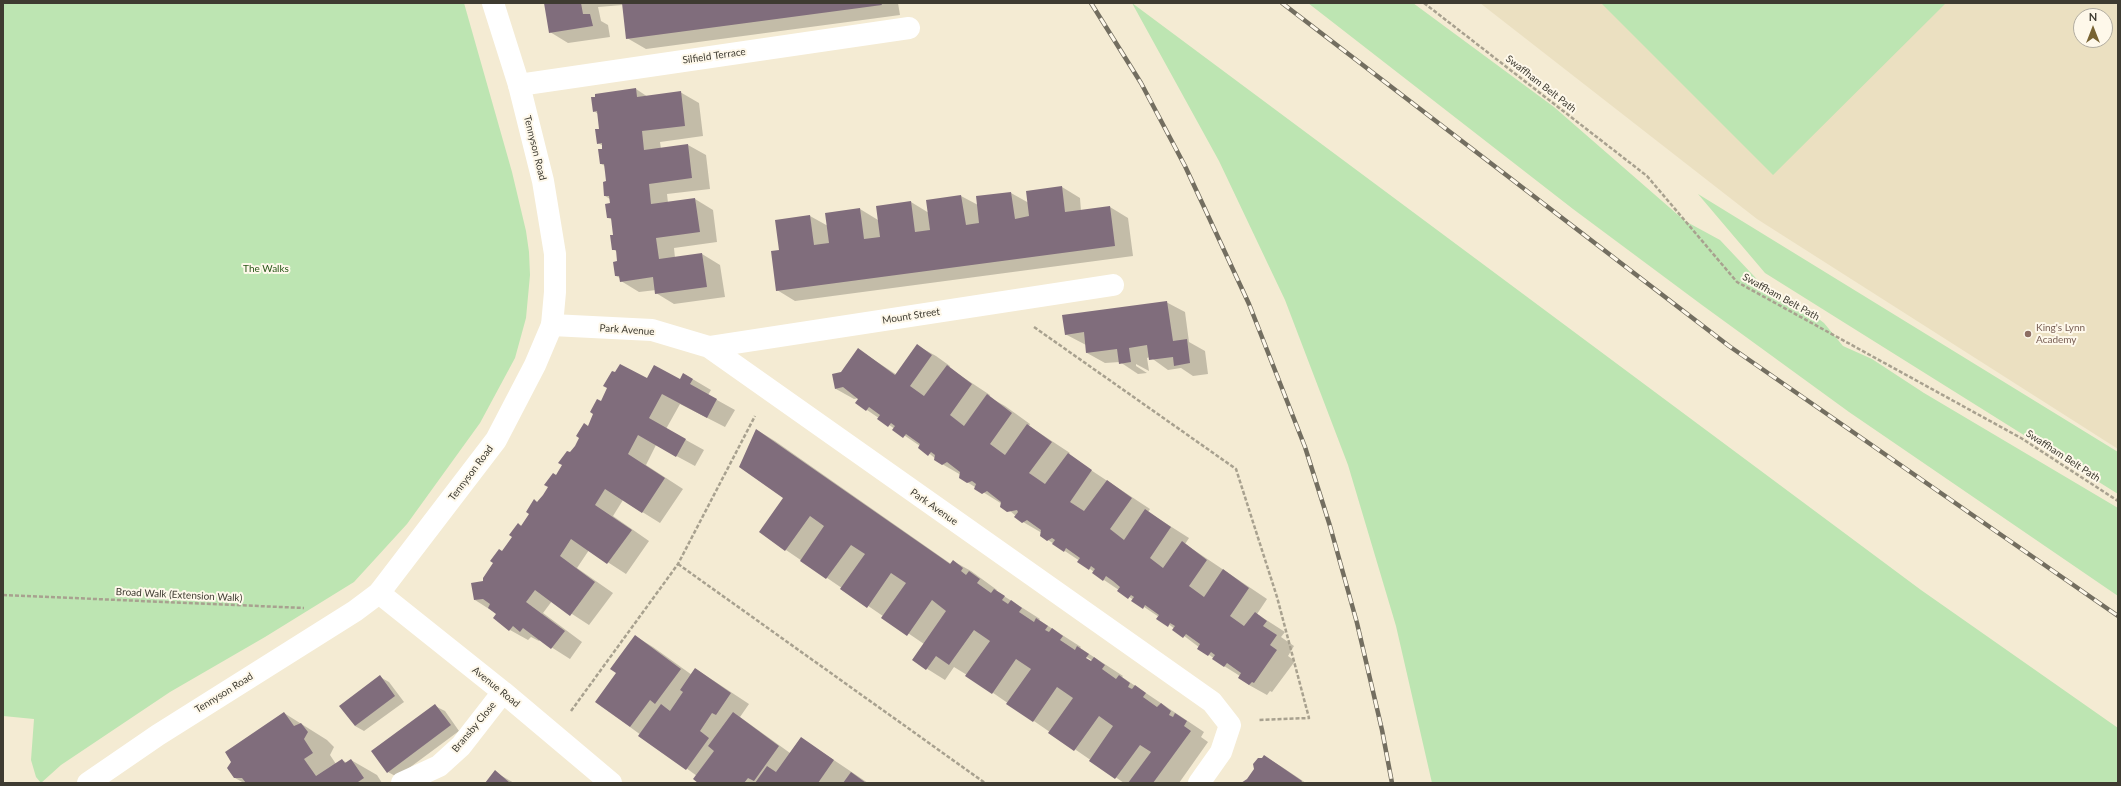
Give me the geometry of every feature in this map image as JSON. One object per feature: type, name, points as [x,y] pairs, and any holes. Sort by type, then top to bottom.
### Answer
[{"type":"street","name":"Tennyson Road","points":[[88,783],[158,735],[355,610],[379,593],[496,440],[535,365],[552,325],[555,292],[555,254],[543,181],[519,84],[493,3]]},
{"type":"street","name":"Silfield Terrace","points":[[519,84],[909,28]]},
{"type":"street","name":"Mount Street","points":[[709,347],[1113,285]]},
{"type":"street","name":"Park Avenue","points":[[552,325],[652,330],[709,347],[1212,702],[1230,725]]},
{"type":"street","name":"Avenue Road","points":[[379,593],[503,692],[611,783]]},
{"type":"street","name":"Bransby Close","points":[[402,783],[439,766],[456,751],[503,692]]},
{"type":"street","points":[[1199,783],[1221,752],[1230,725]]},
{"type":"path","name":"Swaffham Belt Path","points":[[1424,3],[1647,176],[1737,282],[2021,438],[2118,501]]},
{"type":"path","points":[[1005,302],[1033,327],[1236,469],[1276,597],[1309,718],[1267,718],[1230,725]]},
{"type":"path","points":[[554,735],[678,564],[768,390]]},
{"type":"path","points":[[678,564],[985,783]]},
{"type":"path","name":"Broad Walk (Extension Walk)","points":[[3,595],[308,608]]},
{"type":"shaded area","name":"King's Lynn Academy","points":[[1480,3],[2118,3],[2118,449],[1757,219]]},
{"type":"green space","name":"The Walks","points":[[3,3],[464,3],[512,172],[526,231],[529,252],[530,275],[526,318],[515,358],[480,423],[407,524],[354,582],[265,637],[170,692],[61,765],[41,783],[36,777],[31,760],[34,719],[3,716]]},
{"type":"green space","points":[[1132,3],[1921,590],[2118,728],[2118,783],[1432,783],[1396,626],[1348,465],[1285,300],[1219,161]]},
{"type":"green space","points":[[1308,3],[1413,3],[1554,107],[1685,221],[1720,240],[1768,291],[1802,306],[1824,323],[1843,346],[1872,359],[1924,393],[2118,508],[2118,596],[1849,412],[1702,305],[1573,209]]},
{"type":"green space","points":[[1601,3],[1946,3],[1773,175]]},
{"type":"green space","points":[[1698,194],[2118,452],[2118,494],[1765,273]]},
{"type":"building","points":[[544,3],[581,3],[583,14],[590,14],[593,26],[549,33]]},
{"type":"building","points":[[622,3],[881,3],[882,5],[626,39]]},
{"type":"building","points":[[636,88],[637,97],[681,91],[685,126],[642,131],[644,150],[688,144],[692,178],[649,184],[651,204],[695,198],[700,232],[656,238],[659,259],[702,253],[707,287],[655,294],[653,277],[620,282],[619,276],[615,276],[613,262],[617,261],[616,250],[612,250],[610,235],[613,235],[611,218],[607,218],[605,204],[610,203],[609,196],[604,196],[603,182],[606,181],[604,164],[600,164],[598,149],[602,149],[602,143],[597,144],[595,129],[599,129],[597,111],[593,112],[591,97],[595,97],[595,94]]},
{"type":"building","points":[[1062,186],[1065,212],[1110,206],[1115,246],[776,291],[771,251],[779,250],[775,220],[810,215],[814,245],[829,243],[825,213],[860,208],[864,239],[880,237],[876,206],[911,201],[915,232],[930,230],[926,200],[961,195],[966,225],[979,223],[976,196],[1011,192],[1015,219],[1029,216],[1026,191]]},
{"type":"building","points":[[1167,301],[1173,341],[1187,339],[1190,363],[1174,366],[1173,357],[1149,360],[1147,345],[1129,348],[1131,362],[1119,364],[1117,349],[1086,353],[1084,332],[1065,335],[1062,315]]},
{"type":"building","points":[[917,344],[932,355],[910,386],[924,396],[947,365],[972,384],[950,415],[964,426],[987,394],[1012,413],[990,444],[1005,455],[1027,424],[1052,442],[1029,473],[1045,484],[1068,453],[1092,470],[1070,502],[1084,511],[1107,480],[1132,498],[1110,529],[1124,540],[1145,509],[1171,527],[1150,558],[1163,568],[1182,541],[1207,560],[1189,586],[1204,597],[1223,569],[1249,588],[1230,616],[1244,626],[1255,612],[1267,621],[1263,626],[1277,635],[1270,645],[1277,650],[1254,683],[1252,682],[1249,685],[1238,678],[1241,673],[1227,663],[1224,667],[1212,659],[1215,655],[1211,652],[1208,656],[1197,649],[1200,644],[1186,634],[1183,638],[1172,630],[1175,626],[1170,623],[1168,627],[1156,619],[1159,615],[1145,605],[1143,609],[1131,601],[1134,597],[1131,595],[1128,599],[1117,591],[1120,587],[1113,581],[1106,576],[1103,581],[1092,573],[1095,569],[1091,566],[1089,570],[1077,562],[1080,558],[1066,548],[1064,552],[1052,544],[1055,540],[1052,538],[1047,541],[1040,536],[1041,530],[1027,520],[1022,523],[1014,517],[1018,512],[1017,510],[1007,512],[1000,507],[1001,502],[987,491],[982,494],[974,489],[976,484],[972,481],[967,483],[959,478],[960,472],[947,462],[942,465],[934,460],[935,455],[931,452],[928,456],[918,448],[920,444],[906,434],[903,438],[892,430],[895,426],[891,423],[888,427],[877,419],[880,415],[869,407],[866,411],[855,403],[858,399],[843,387],[835,389],[832,374],[841,372],[858,348],[895,375]]},
{"type":"building","points":[[620,364],[647,378],[654,365],[680,379],[683,373],[693,379],[690,384],[717,399],[707,418],[662,394],[649,418],[686,439],[676,457],[638,435],[628,454],[665,478],[642,513],[605,489],[595,505],[632,530],[607,564],[571,539],[560,556],[595,582],[570,616],[535,590],[526,602],[565,631],[551,649],[523,628],[520,632],[513,626],[509,631],[493,618],[496,614],[488,608],[490,604],[483,599],[474,600],[471,583],[483,581],[483,578],[493,563],[490,561],[499,549],[502,551],[512,537],[509,535],[518,523],[521,526],[529,514],[526,512],[534,499],[537,502],[543,495],[548,487],[544,485],[553,473],[556,475],[562,465],[558,463],[567,451],[570,452],[575,446],[579,438],[576,436],[584,423],[588,426],[593,414],[590,412],[597,399],[601,401],[607,388],[603,386],[612,371],[615,372]]},
{"type":"building","points":[[756,429],[950,564],[953,560],[963,568],[961,571],[966,575],[969,571],[980,579],[977,583],[991,593],[994,589],[1005,596],[1002,600],[1008,604],[1011,600],[1022,608],[1019,612],[1034,622],[1036,618],[1048,626],[1045,630],[1049,632],[1052,628],[1063,636],[1060,640],[1075,650],[1077,646],[1089,654],[1086,658],[1091,661],[1094,657],[1105,665],[1102,669],[1116,679],[1119,675],[1130,683],[1128,687],[1132,689],[1135,685],[1146,693],[1143,697],[1157,707],[1161,703],[1171,711],[1169,715],[1173,717],[1175,713],[1187,721],[1184,726],[1191,731],[1153,783],[1128,783],[1151,752],[1140,745],[1115,779],[1089,761],[1113,726],[1099,716],[1074,751],[1048,733],[1073,698],[1057,687],[1033,722],[1006,704],[1031,669],[1016,659],[992,694],[965,676],[990,641],[974,630],[949,665],[936,656],[926,670],[912,660],[946,611],[932,600],[907,636],[881,618],[906,583],[891,573],[867,608],[840,589],[865,554],[851,545],[826,579],[800,561],[824,526],[810,516],[785,551],[759,532],[783,498],[739,467]]},
{"type":"building","points":[[635,635],[681,669],[655,704],[650,700],[630,727],[595,702],[616,673],[610,669]]},
{"type":"building","points":[[695,668],[731,693],[716,715],[712,713],[700,731],[709,738],[686,770],[638,736],[661,704],[670,711],[683,692],[680,690]]},
{"type":"building","points":[[380,675],[395,696],[355,726],[339,706]]},
{"type":"building","points":[[435,704],[451,725],[387,773],[371,751]]},
{"type":"building","points":[[284,712],[294,726],[301,723],[308,732],[304,739],[313,753],[304,759],[316,776],[342,759],[345,763],[351,759],[364,778],[358,782],[359,783],[246,783],[242,778],[234,778],[227,768],[231,762],[225,752]]},
{"type":"building","points":[[733,712],[779,746],[754,781],[748,778],[744,783],[698,783],[693,779],[714,751],[708,746]]},
{"type":"building","points":[[801,737],[834,760],[818,783],[755,783],[767,766],[776,772]]},
{"type":"building","points":[[1264,755],[1302,781],[1301,783],[1241,783],[1247,779],[1254,769],[1253,764],[1258,758],[1262,758]]},
{"type":"building","points":[[495,770],[510,783],[485,783]]},
{"type":"building","points":[[851,772],[866,783],[843,783]]},
{"type":"railway","points":[[1091,3],[1141,83],[1185,166],[1249,304],[1305,447],[1330,526],[1357,623],[1382,730],[1392,783]]},
{"type":"railway","points":[[1282,3],[1729,346],[2118,616]]},
{"type":"place","name":"King's Lynn Academy","points":[[2028,334]]}]
